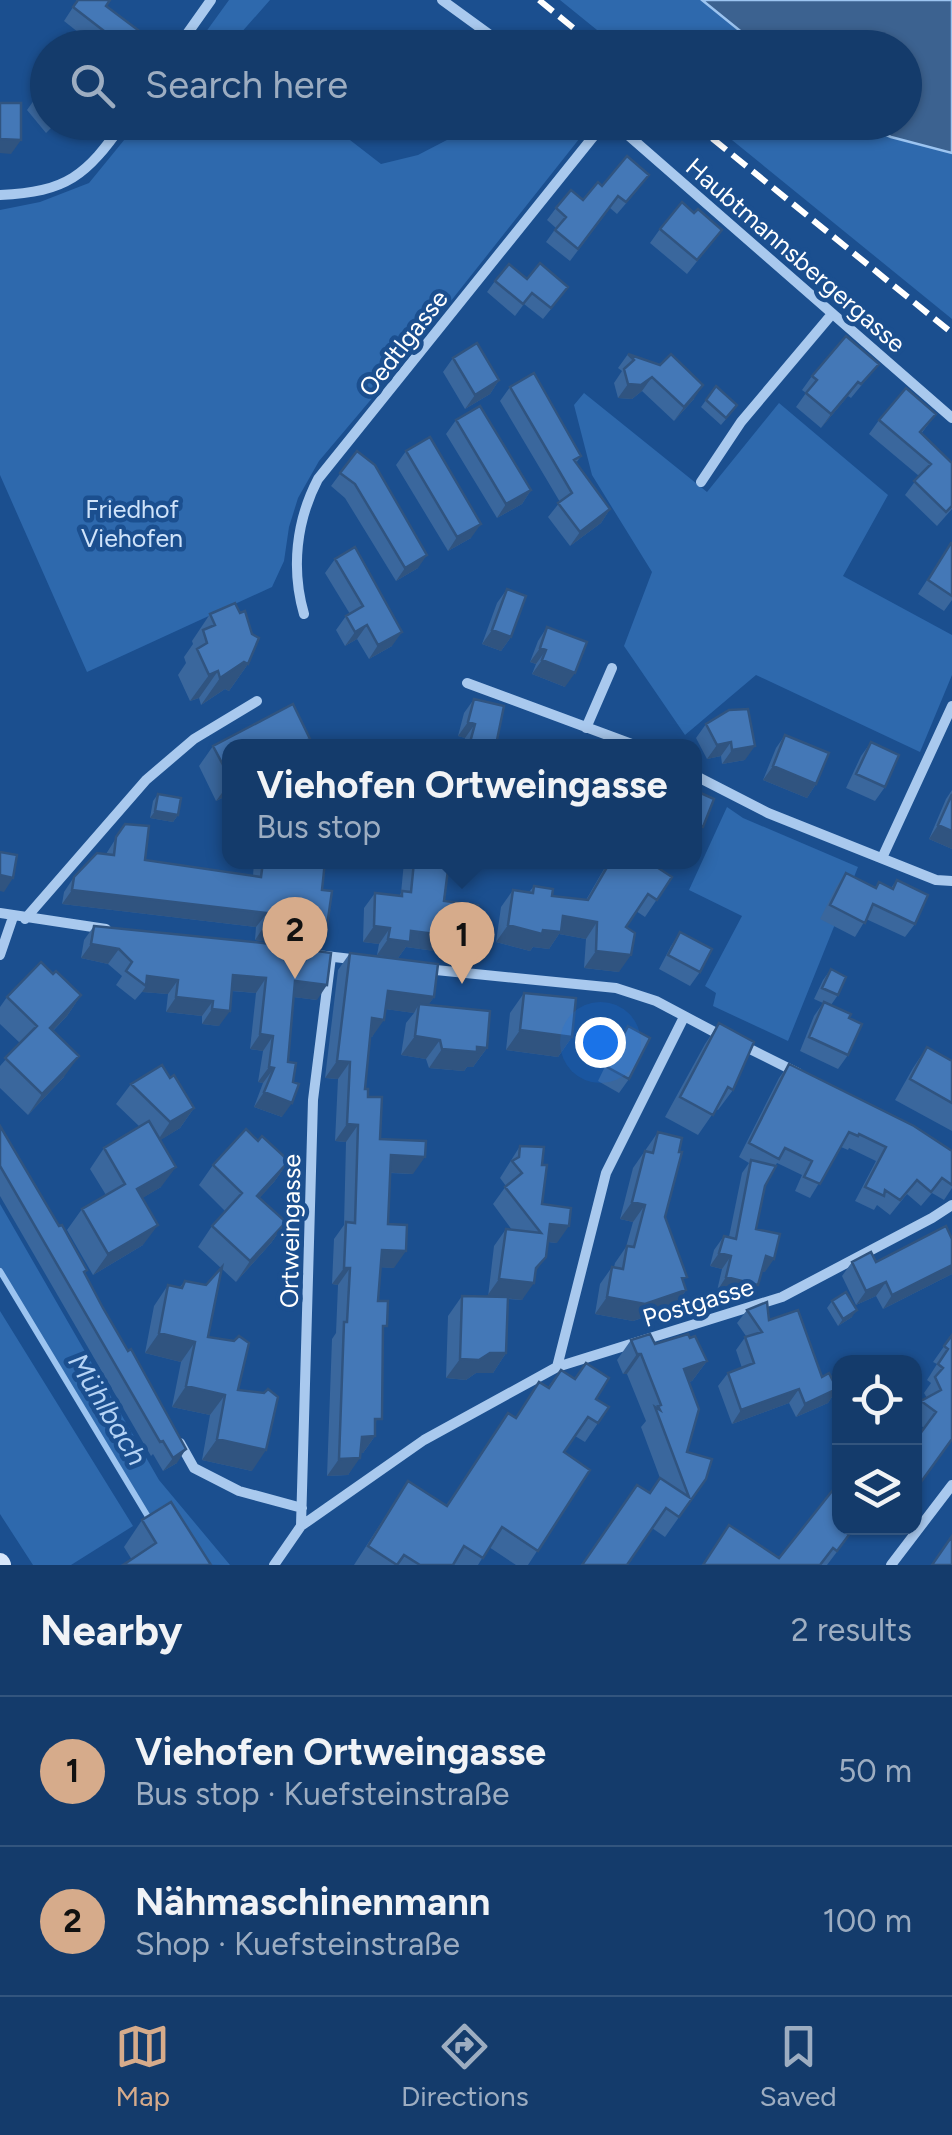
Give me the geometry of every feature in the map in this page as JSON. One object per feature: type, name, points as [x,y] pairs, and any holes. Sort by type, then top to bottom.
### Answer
[{"type":"street","points":[[190,30],[211,0]]},
{"type":"street","points":[[442,0],[483,30]]},
{"type":"street","points":[[0,195],[30,194],[68,182],[96,161],[111,140]]},
{"type":"street","name":"Oedtlgasse","points":[[304,614],[296,589],[297,554],[306,503],[318,480],[591,140]]},
{"type":"street","name":"Haubtmannsbergergasse","points":[[634,140],[952,418]]},
{"type":"street","points":[[701,482],[742,422],[832,314]]},
{"type":"street","points":[[586,728],[612,668]]},
{"type":"street","points":[[467,683],[618,739]]},
{"type":"street","points":[[0,955],[19,918],[146,780],[194,738],[257,702]]},
{"type":"street","points":[[882,858],[952,706]]},
{"type":"street","points":[[702,779],[768,813],[936,880],[952,882]]},
{"type":"street","points":[[0,914],[121,931]]},
{"type":"street","points":[[312,954],[369,962]]},
{"type":"street","name":"Ortweingasse","points":[[301,1526],[312,1118],[332,956]]},
{"type":"street","points":[[407,967],[616,988],[656,1001],[804,1076]]},
{"type":"street","points":[[557,1367],[606,1173],[684,1017]]},
{"type":"street","name":"Postgasse","points":[[301,1526],[424,1440],[557,1367],[782,1297],[952,1204]]},
{"type":"street","points":[[175,1435],[194,1468],[239,1491],[302,1508]]},
{"type":"street","points":[[892,1565],[952,1484]]},
{"type":"street","points":[[274,1565],[301,1526]]},
{"type":"green space","points":[[229,0],[270,0],[244,30],[207,30]]},
{"type":"green space","points":[[560,0],[952,0],[952,319],[732,140],[922,140],[922,30],[597,30]]},
{"type":"green space","name":"Friedhof Viehofen","points":[[124,140],[350,140],[381,164],[418,155],[447,140],[578,140],[319,461],[298,498],[284,561],[272,587],[87,672],[0,475],[0,210],[40,202],[89,183]]},
{"type":"green space","points":[[584,393],[707,492],[779,403],[888,495],[843,576],[952,635],[952,675],[920,752],[756,675],[685,735],[624,646],[652,572],[592,475],[574,405]]},
{"type":"green space","points":[[727,807],[743,818],[858,867],[788,1041],[713,1006],[716,993],[705,986],[742,916],[689,890],[702,869]]},
{"type":"green space","points":[[0,1204],[159,1480],[230,1565],[177,1564],[0,1267]]},
{"type":"green space","points":[[0,1311],[133,1526],[71,1565],[33,1565],[0,1514]]},
{"type":"shaded area","points":[[702,0],[952,0],[952,153],[902,140],[922,140],[922,30],[739,30]]},
{"type":"building","points":[[78,0],[110,0],[106,6],[138,30],[103,30],[73,7]]},
{"type":"building","points":[[0,103],[21,103],[21,140],[0,139]]},
{"type":"building","points":[[627,156],[649,175],[626,202],[618,196],[578,249],[555,230],[566,217],[556,208],[571,190],[583,200],[598,182],[602,186]]},
{"type":"building","points":[[682,202],[694,213],[698,209],[722,230],[697,260],[660,229]]},
{"type":"building","points":[[540,263],[568,287],[551,308],[532,293],[523,304],[495,281],[509,264],[527,279]]},
{"type":"building","points":[[846,336],[879,364],[831,414],[806,393],[817,380],[812,376]]},
{"type":"building","points":[[477,343],[499,380],[475,395],[453,358]]},
{"type":"building","points":[[628,354],[660,365],[671,354],[703,385],[684,407],[652,377],[641,385],[628,384],[624,369],[634,360]]},
{"type":"building","points":[[534,373],[581,456],[574,460],[610,509],[580,532],[558,503],[572,493],[510,387]]},
{"type":"building","points":[[716,386],[737,405],[726,418],[706,400]]},
{"type":"building","points":[[906,388],[936,414],[920,432],[952,463],[952,506],[946,512],[914,481],[931,464],[879,420]]},
{"type":"building","points":[[480,406],[531,490],[506,504],[456,420]]},
{"type":"building","points":[[430,437],[481,524],[457,537],[406,451]]},
{"type":"building","points":[[357,451],[375,465],[427,555],[405,568],[355,484],[340,473]]},
{"type":"building","points":[[952,543],[952,596],[928,580]]},
{"type":"building","points":[[355,547],[402,632],[378,645],[367,625],[355,632],[346,616],[363,606],[335,559]]},
{"type":"building","points":[[507,589],[526,596],[511,637],[492,630]]},
{"type":"building","points":[[235,603],[240,613],[245,611],[252,634],[259,638],[248,664],[244,662],[220,678],[218,671],[209,675],[197,649],[207,643],[203,630],[215,625],[210,614]]},
{"type":"building","points":[[547,627],[587,642],[575,673],[542,660],[546,650],[540,648]]},
{"type":"building","points":[[474,699],[504,706],[497,739],[471,739],[475,724],[468,722]]},
{"type":"building","points":[[293,704],[310,739],[226,739]]},
{"type":"building","points":[[748,709],[755,746],[732,750],[731,742],[717,745],[706,724],[729,710]]},
{"type":"building","points":[[785,735],[829,753],[816,784],[773,766]]},
{"type":"building","points":[[222,741],[222,763],[213,746]]},
{"type":"building","points":[[871,742],[899,755],[885,787],[856,774]]},
{"type":"building","points":[[158,794],[181,798],[178,815],[155,811]]},
{"type":"building","points":[[702,794],[714,799],[702,827]]},
{"type":"building","points":[[952,794],[952,831],[938,825]]},
{"type":"building","points":[[125,824],[149,826],[145,860],[261,877],[262,869],[324,869],[322,890],[332,891],[326,933],[265,925],[267,913],[72,890],[74,877],[97,853],[114,855],[116,837]]},
{"type":"building","points":[[0,852],[17,855],[13,878],[0,875]]},
{"type":"building","points":[[413,869],[448,869],[444,901],[478,905],[474,939],[411,931],[410,942],[388,939],[390,928],[374,926],[375,893],[402,896],[402,891],[411,892]]},
{"type":"building","points":[[606,869],[660,869],[672,877],[657,900],[648,894],[626,927],[635,933],[631,955],[596,951],[597,922],[563,916],[561,932],[543,930],[542,934],[508,925],[513,890],[533,893],[534,886],[553,889],[552,896],[588,900]]},
{"type":"building","points":[[846,873],[876,888],[879,882],[893,889],[897,880],[928,895],[915,924],[873,904],[865,923],[830,905]]},
{"type":"building","points":[[94,926],[331,953],[327,985],[295,981],[288,1062],[296,1063],[293,1082],[299,1084],[292,1103],[264,1092],[274,1068],[269,1067],[273,1036],[260,1034],[266,978],[233,975],[230,1011],[212,1009],[213,1001],[176,997],[178,980],[147,976],[146,986],[126,971],[132,962],[119,949],[91,944]]},
{"type":"building","points":[[680,932],[712,949],[700,972],[668,955]]},
{"type":"building","points":[[350,953],[438,964],[434,997],[388,991],[384,1020],[372,1018],[365,1089],[368,1097],[382,1097],[380,1139],[426,1141],[425,1157],[391,1155],[388,1224],[407,1225],[406,1251],[382,1250],[378,1301],[388,1301],[387,1326],[383,1326],[382,1419],[375,1419],[375,1436],[362,1437],[360,1458],[339,1459],[350,1268],[344,1268],[346,1222],[355,1223],[358,1125],[347,1124],[350,1062],[337,1061]]},
{"type":"building","points":[[41,962],[81,995],[50,1028],[79,1056],[42,1094],[5,1058],[37,1026],[7,997]]},
{"type":"building","points":[[831,969],[846,977],[838,995],[822,988]]},
{"type":"building","points":[[524,993],[576,998],[572,1037],[520,1030]]},
{"type":"building","points":[[824,1002],[851,1014],[849,1018],[862,1024],[848,1055],[809,1037]]},
{"type":"building","points":[[419,1004],[490,1011],[487,1048],[477,1047],[477,1052],[442,1049],[440,1040],[415,1036]]},
{"type":"building","points":[[719,1023],[754,1042],[733,1090],[728,1087],[713,1115],[680,1097]]},
{"type":"building","points":[[628,1026],[650,1038],[629,1079],[607,1067]]},
{"type":"building","points":[[927,1047],[952,1061],[952,1103],[910,1079]]},
{"type":"building","points":[[789,1064],[914,1126],[952,1151],[952,1185],[942,1178],[931,1192],[917,1180],[900,1200],[885,1190],[884,1196],[865,1187],[886,1147],[859,1134],[849,1132],[820,1184],[804,1177],[812,1161],[785,1148],[779,1159],[749,1143]]},
{"type":"building","points":[[162,1065],[170,1078],[174,1075],[194,1108],[170,1122],[131,1084]]},
{"type":"building","points":[[149,1121],[176,1167],[137,1189],[158,1225],[108,1254],[82,1209],[125,1184],[104,1148]]},
{"type":"building","points":[[0,1126],[59,1226],[62,1225],[103,1308],[128,1351],[131,1349],[186,1449],[173,1458],[160,1442],[0,1166]]},
{"type":"building","points":[[246,1129],[258,1141],[262,1136],[289,1161],[257,1196],[286,1222],[250,1261],[212,1226],[242,1193],[213,1165]]},
{"type":"building","points":[[658,1132],[682,1138],[665,1217],[687,1277],[682,1278],[686,1290],[645,1304],[607,1297],[612,1267],[623,1269],[627,1246],[634,1247],[645,1205],[632,1202],[645,1151],[653,1153]]},
{"type":"building","points":[[520,1146],[544,1147],[542,1165],[547,1165],[542,1204],[571,1208],[569,1226],[550,1224],[546,1257],[536,1268],[534,1283],[499,1279],[506,1229],[541,1233],[505,1187],[522,1173],[512,1161],[519,1157]]},
{"type":"building","points":[[751,1160],[776,1166],[765,1186],[756,1229],[780,1234],[774,1259],[766,1256],[758,1285],[726,1277],[731,1256],[719,1253],[724,1236],[736,1239]]},
{"type":"building","points":[[946,1226],[952,1239],[952,1265],[892,1295],[886,1282],[866,1291],[852,1262],[871,1252],[876,1262]]},
{"type":"building","points":[[222,1267],[208,1337],[234,1341],[239,1336],[249,1343],[238,1390],[264,1393],[268,1389],[278,1397],[266,1450],[217,1439],[225,1395],[186,1386],[195,1342],[159,1333],[168,1285],[182,1288],[185,1281],[206,1285]]},
{"type":"building","points":[[846,1292],[857,1310],[843,1319],[832,1301]]},
{"type":"building","points":[[462,1296],[508,1297],[506,1353],[490,1353],[479,1360],[460,1359]]},
{"type":"building","points":[[767,1302],[769,1320],[798,1310],[822,1377],[829,1373],[832,1379],[832,1391],[805,1404],[799,1389],[741,1410],[728,1373],[754,1363],[745,1337],[762,1332],[747,1310]]},
{"type":"building","points":[[650,1334],[655,1344],[688,1334],[690,1338],[695,1336],[707,1361],[684,1369],[699,1409],[687,1452],[712,1459],[706,1479],[679,1517],[666,1508],[627,1565],[582,1565],[637,1485],[650,1493],[660,1478],[689,1497],[655,1407],[660,1410],[661,1405],[641,1354],[637,1354],[631,1340]]},
{"type":"building","points":[[952,1335],[952,1439],[922,1481],[922,1431],[936,1412],[922,1400],[941,1390],[935,1377],[943,1368],[938,1364],[948,1349],[944,1346]]},
{"type":"building","points":[[586,1363],[609,1378],[596,1399],[609,1407],[598,1423],[588,1417],[564,1452],[590,1470],[538,1551],[502,1527],[483,1558],[464,1546],[453,1565],[420,1565],[404,1555],[397,1565],[368,1546],[408,1481],[447,1506],[508,1413],[516,1418],[539,1382],[549,1388],[561,1370],[575,1379]]},
{"type":"building","points":[[832,1491],[832,1535],[849,1535],[820,1565],[703,1565],[729,1525],[779,1558]]},
{"type":"building","points":[[171,1502],[211,1565],[123,1565],[156,1543],[142,1520]]},
{"type":"building","points":[[952,1536],[952,1565],[932,1565]]},
{"type":"waterway","name":"Mühlbach","points":[[0,1271],[150,1520]]},
{"type":"railway","points":[[539,0],[576,30]]},
{"type":"railway","points":[[714,140],[952,333]]},
{"type":"place","name":"Nähmaschinenmann","points":[[295,979]]},
{"type":"place","name":"Viehofen Ortweingasse","points":[[462,984]]}]
